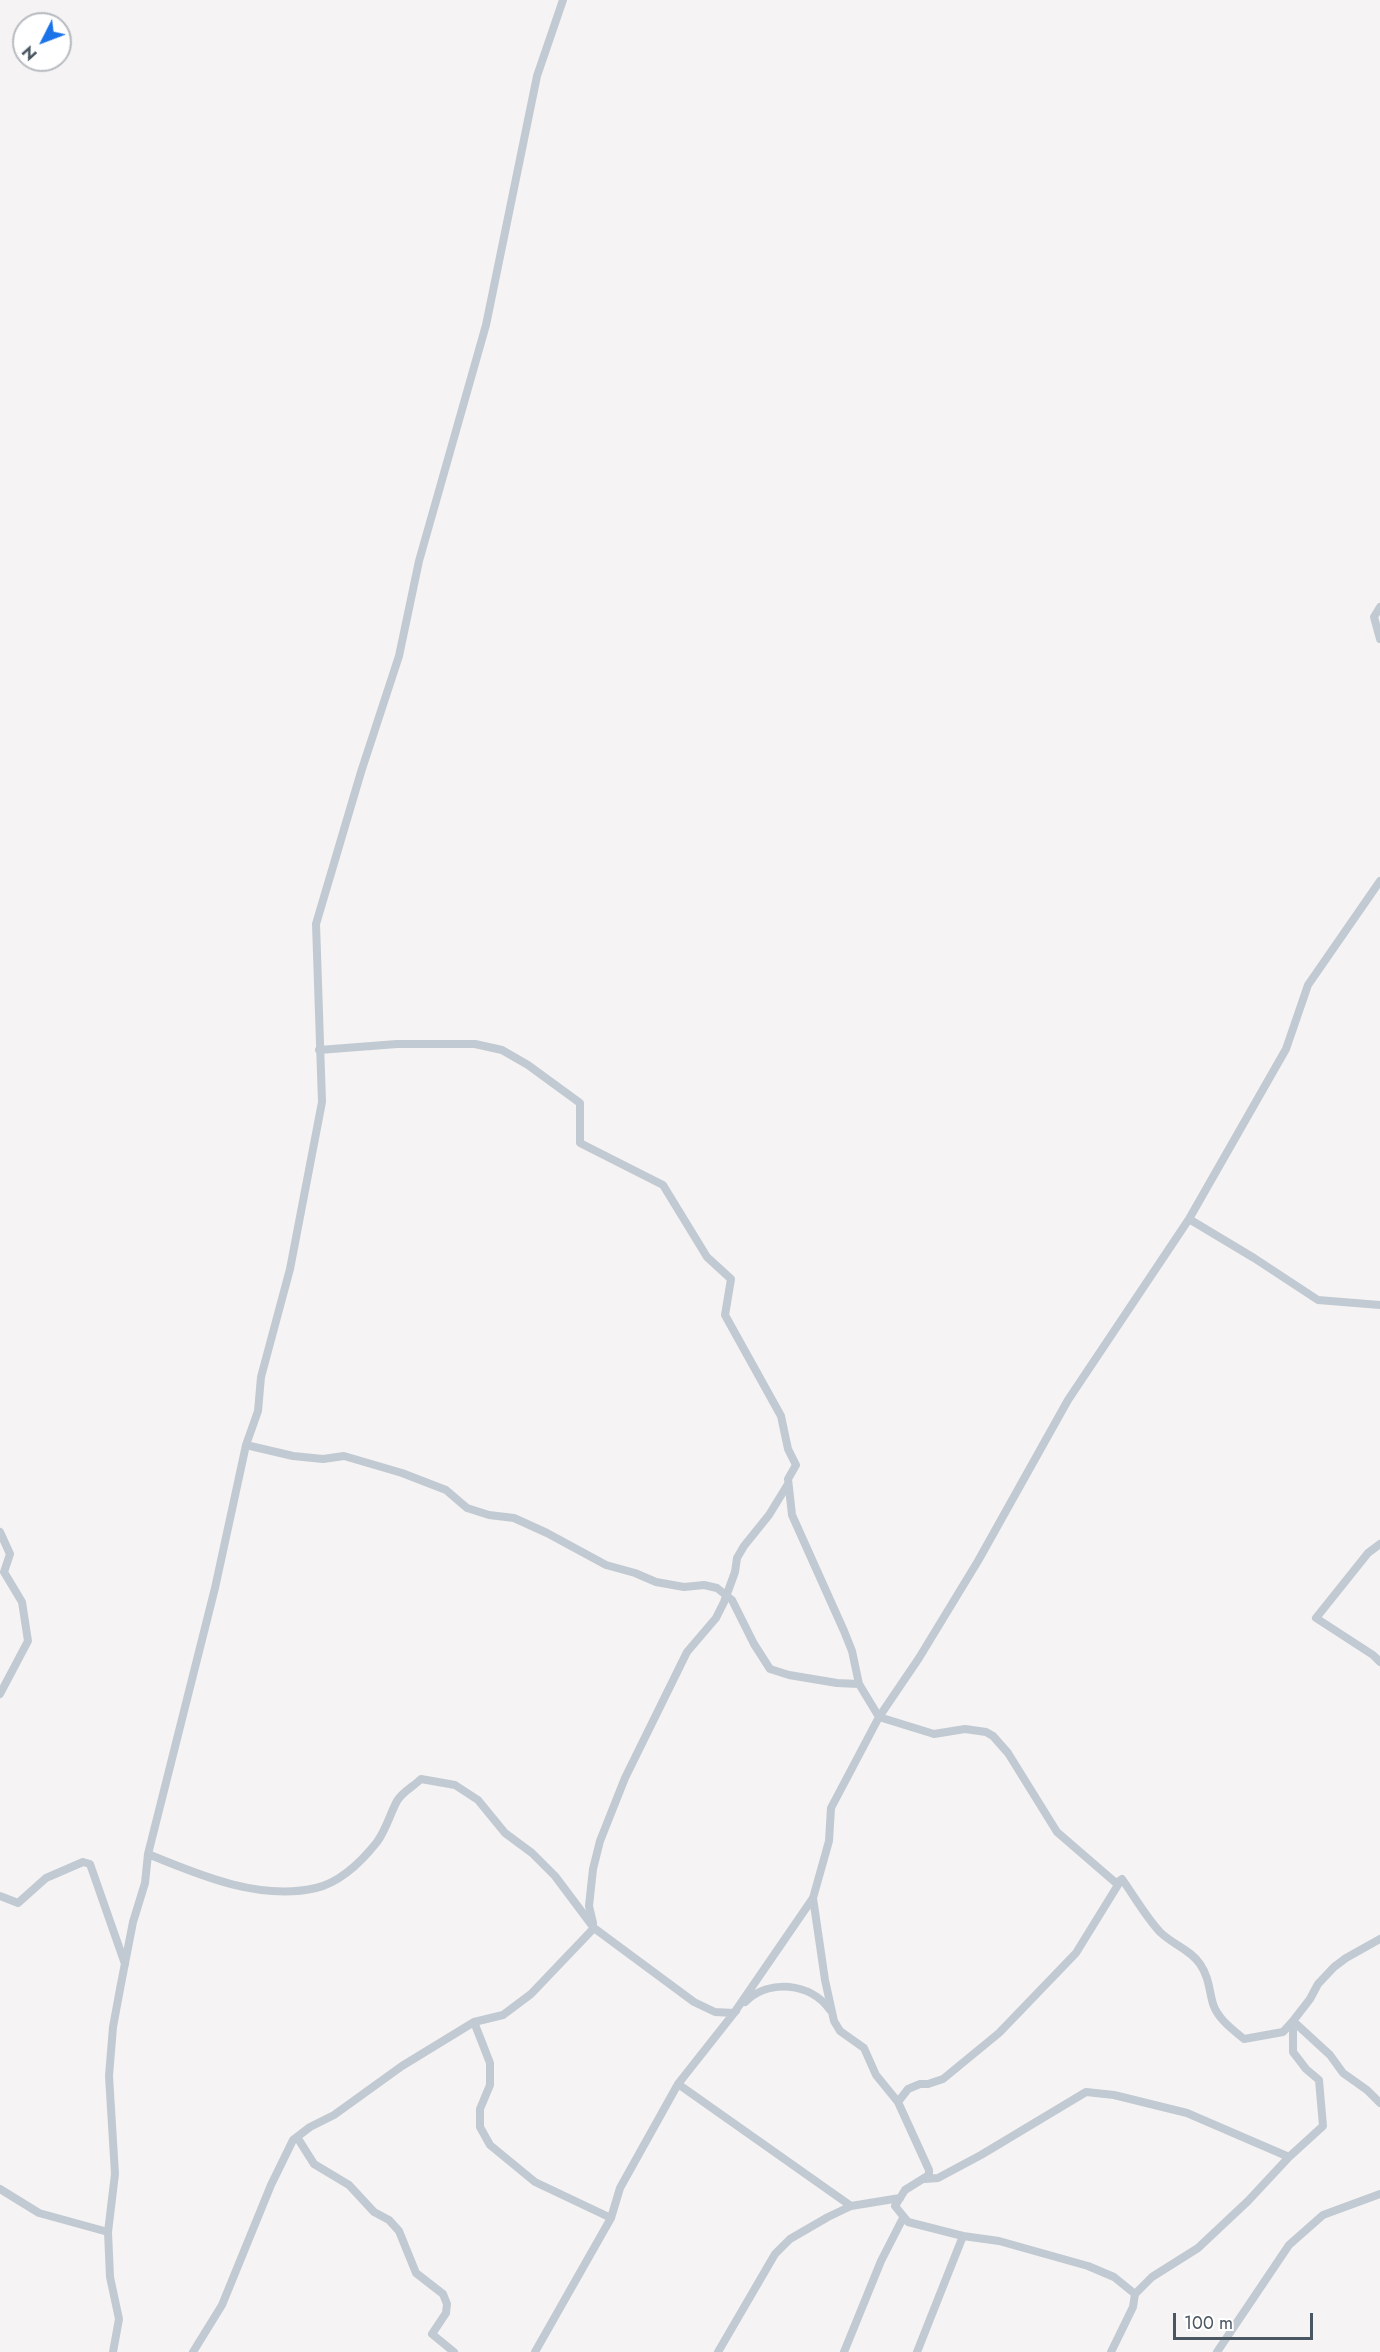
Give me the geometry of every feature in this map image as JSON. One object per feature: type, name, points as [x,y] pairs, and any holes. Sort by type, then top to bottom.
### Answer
[{"type":"street","points":[[113,2352],[119,2319],[110,2277],[108,2232],[115,2174],[109,2076],[113,2027],[131,1930],[145,1882],[148,1854],[215,1588],[246,1445],[258,1411],[261,1377],[290,1269],[322,1102],[318,1050],[316,924],[399,656],[419,561],[486,325],[537,76],[563,0]]},
{"type":"street","points":[[1380,607],[1374,617],[1380,639]]},
{"type":"street","points":[[535,2352],[611,2218],[620,2188],[678,2084],[734,2013],[813,1898],[829,1841],[831,1808],[879,1717],[919,1658],[972,1570],[1068,1400],[1189,1219],[1286,1049],[1308,985],[1380,881]]},
{"type":"street","points":[[318,1050],[398,1044],[475,1044],[502,1050],[528,1065],[580,1103],[580,1143],[663,1185],[707,1257],[731,1279],[725,1315],[781,1416],[788,1449],[796,1465],[788,1479],[792,1515],[852,1651],[859,1684],[879,1717],[934,1734],[965,1729],[993,1736],[1008,1753],[1057,1832],[1116,1883],[1122,1879]]},
{"type":"street","points":[[1189,1219],[1318,1300],[1380,1305]]},
{"type":"street","points":[[246,1445],[293,1456],[322,1459],[344,1456],[402,1473],[446,1490],[467,1508],[489,1515],[514,1518],[606,1565],[656,1581],[684,1587],[704,1585],[717,1588],[732,1600],[754,1644],[770,1669],[789,1675],[837,1683],[859,1684]]},
{"type":"street","points":[[594,1928],[589,1906],[593,1869],[600,1841],[625,1778],[687,1652],[716,1618],[735,1572],[736,1558],[769,1515],[788,1484]]},
{"type":"street","points":[[0,1532],[10,1554],[4,1572],[22,1602],[28,1641],[0,1694]]},
{"type":"street","points":[[1380,1544],[1368,1553],[1316,1618],[1373,1655],[1380,1662]]},
{"type":"street","points":[[148,1854],[203,1876],[255,1888],[290,1891],[317,1888],[336,1880],[356,1865],[379,1840],[399,1798],[421,1779],[455,1785],[478,1800],[505,1833],[532,1853],[555,1876],[594,1928],[694,2002],[715,2012],[734,2013],[750,1997],[766,1989],[783,1986],[812,1993],[822,1999],[840,2031],[864,2048],[876,2075],[898,2102],[927,2162],[929,2175],[905,2190],[895,2206],[903,2218],[921,2227],[999,2241],[1088,2266],[1114,2277],[1135,2294]]},
{"type":"street","points":[[0,1896],[18,1904],[46,1878],[83,1862],[90,1864],[125,1965]]},
{"type":"street","points":[[1122,1879],[1159,1931],[1168,1940],[1190,1952],[1200,1965],[1208,1979],[1213,2005],[1227,2026],[1244,2039],[1283,2032],[1310,2000],[1318,1984],[1334,1967],[1380,1939]]},
{"type":"street","points":[[898,2102],[908,2089],[944,2079],[999,2033],[1076,1953],[1122,1879]]},
{"type":"street","points":[[813,1898],[830,2010]]},
{"type":"street","points":[[193,2352],[222,2305],[282,2160],[297,2137],[310,2127],[334,2115],[402,2066],[474,2022],[503,2015],[531,1994],[594,1928]]},
{"type":"street","points":[[1293,2021],[1330,2055],[1343,2073],[1367,2090],[1380,2103]]},
{"type":"street","points":[[1111,2352],[1133,2307],[1135,2294],[1152,2277],[1198,2248],[1248,2201],[1288,2157],[1323,2126],[1319,2080],[1306,2069],[1293,2052],[1293,2021]]},
{"type":"street","points":[[474,2022],[490,2063],[490,2085],[480,2109],[480,2127],[490,2145],[535,2182],[611,2218]]},
{"type":"street","points":[[678,2084],[851,2206]]},
{"type":"street","points":[[925,2179],[938,2178],[972,2160],[1086,2092],[1114,2095],[1187,2113],[1288,2157]]},
{"type":"street","points":[[297,2137],[314,2164],[349,2185],[374,2212],[389,2220],[399,2231],[416,2273],[442,2294],[447,2304],[446,2313],[432,2334],[454,2352]]},
{"type":"street","points":[[0,2189],[39,2213],[108,2232]]},
{"type":"street","points":[[1217,2352],[1289,2245],[1323,2215],[1380,2194]]},
{"type":"street","points":[[718,2352],[775,2254],[790,2239],[851,2206],[900,2198]]},
{"type":"street","points":[[844,2352],[881,2260],[903,2218]]},
{"type":"street","points":[[917,2352],[963,2236]]}]
